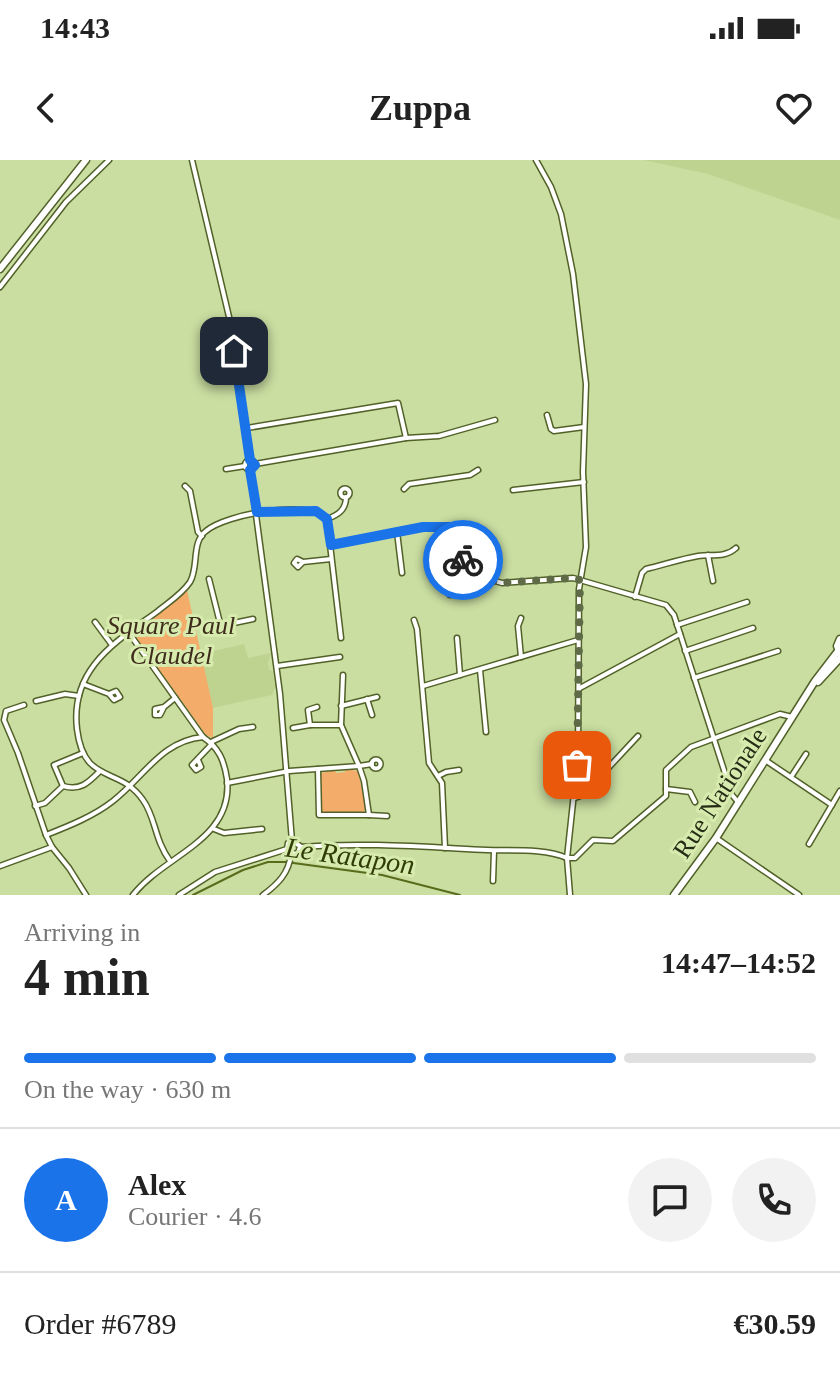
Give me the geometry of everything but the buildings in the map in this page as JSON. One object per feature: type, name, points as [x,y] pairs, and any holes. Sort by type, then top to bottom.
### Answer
[{"type":"main road","points":[[0,269],[86,160]]},
{"type":"main road","points":[[839,654],[840,639]]},
{"type":"main road","name":"Rue Nationale","points":[[674,895],[716,838],[823,669],[839,654]]},
{"type":"street","points":[[0,287],[66,202],[109,160]]},
{"type":"street","points":[[192,160],[226,305],[252,462],[248,468],[257,512],[277,666],[289,771],[292,841]]},
{"type":"street","points":[[536,160],[561,214],[573,274],[586,384],[586,547],[580,580],[578,756],[567,858],[570,895]]},
{"type":"street","points":[[247,428],[398,403],[406,438]]},
{"type":"street","points":[[547,415],[554,431],[584,427]]},
{"type":"street","points":[[252,462],[406,438],[439,436],[495,420]]},
{"type":"street","points":[[226,469],[248,468]]},
{"type":"street","points":[[404,489],[409,484],[470,475],[478,470]]},
{"type":"street","points":[[513,490],[584,482]]},
{"type":"street","points":[[185,486],[190,491],[198,532],[202,536]]},
{"type":"street","points":[[327,519],[341,512],[346,505],[346,497]]},
{"type":"street","points":[[170,861],[160,847],[144,801],[130,785],[99,772],[87,762],[83,753],[77,727],[79,696],[91,666],[112,645],[179,595],[190,582],[206,531],[231,519],[257,512],[316,511],[327,519],[341,638]]},
{"type":"street","points":[[331,545],[423,527],[456,527],[461,535],[464,570],[470,578]]},
{"type":"street","points":[[397,532],[402,573]]},
{"type":"street","points":[[635,597],[646,569],[731,552],[736,548]]},
{"type":"street","points":[[708,555],[713,581]]},
{"type":"street","points":[[303,562],[331,559]]},
{"type":"street","points":[[450,595],[449,580],[485,578],[502,583],[573,578],[666,605],[680,634],[732,795],[739,803]]},
{"type":"street","points":[[209,579],[220,623],[253,619]]},
{"type":"street","points":[[677,626],[747,602]]},
{"type":"street","points":[[521,618],[518,626],[521,657]]},
{"type":"street","points":[[414,620],[429,763],[442,783],[445,848]]},
{"type":"street","points":[[95,622],[112,645]]},
{"type":"street","points":[[685,651],[753,628]]},
{"type":"street","points":[[129,633],[203,737],[220,752],[227,783],[222,816],[214,829],[149,876],[133,895]]},
{"type":"street","points":[[579,688],[680,634]]},
{"type":"street","points":[[457,638],[460,675]]},
{"type":"street","points":[[423,686],[578,640]]},
{"type":"street","points":[[694,678],[778,651]]},
{"type":"street","points":[[277,666],[340,657]]},
{"type":"street","points":[[480,670],[486,732]]},
{"type":"street","points":[[343,675],[341,725],[364,781],[369,815]]},
{"type":"street","points":[[83,684],[109,694]]},
{"type":"street","points":[[36,701],[65,694],[79,696]]},
{"type":"street","points":[[341,706],[377,697]]},
{"type":"street","points":[[164,707],[175,698]]},
{"type":"street","points":[[367,699],[372,715]]},
{"type":"street","points":[[24,705],[6,711],[4,720],[46,835],[86,895]]},
{"type":"street","points":[[310,725],[308,710],[317,707]]},
{"type":"street","points":[[292,841],[300,847],[346,844],[575,858],[593,840],[613,841],[619,837],[666,796],[666,770],[691,747],[780,714],[794,713]]},
{"type":"street","points":[[293,728],[341,725]]},
{"type":"street","points":[[198,760],[211,743],[223,734],[253,727]]},
{"type":"street","points":[[573,798],[583,795],[638,736]]},
{"type":"street","points":[[46,835],[93,814],[113,801],[157,757],[174,745],[190,738],[203,737]]},
{"type":"street","points":[[83,753],[54,765],[63,786],[73,789],[86,784],[99,772]]},
{"type":"street","points":[[791,777],[806,754]]},
{"type":"street","points":[[765,760],[832,805]]},
{"type":"street","points":[[227,783],[289,771],[372,764]]},
{"type":"street","points":[[318,769],[319,815],[387,816]]},
{"type":"street","points":[[438,776],[459,770]]},
{"type":"street","points":[[35,806],[45,803],[63,786]]},
{"type":"street","points":[[666,789],[690,792],[695,802]]},
{"type":"street","points":[[809,844],[840,791]]},
{"type":"street","points":[[214,829],[224,833],[262,829]]},
{"type":"street","points":[[716,838],[799,895]]},
{"type":"street","points":[[291,859],[287,849],[292,841]]},
{"type":"street","points":[[0,866],[52,847]]},
{"type":"street","points":[[263,895],[280,882],[300,847]]},
{"type":"street","points":[[179,895],[204,877],[233,864],[287,849]]},
{"type":"street","points":[[493,881],[494,851]]},
{"type":"shaded area","points":[[644,160],[840,160],[840,220],[708,174]]},
{"type":"shaded area","points":[[244,644],[248,658],[271,653],[268,663],[275,687],[272,695],[212,708],[201,654]]},
{"type":"green space","name":"Square Paul Claudel","points":[[187,590],[213,708],[213,738],[206,735],[135,636],[135,630]]},
{"type":"green space","points":[[345,769],[358,771],[366,809],[361,814],[323,813],[320,808],[321,773],[335,770],[336,773],[345,772]]},
{"type":"waterway","name":"Le Ratapon","points":[[193,895],[243,870],[268,862],[382,875],[460,895]]},
{"type":"way so far","points":[[463,560],[464,570],[470,578],[502,583],[580,580],[577,765]]},
{"type":"route","points":[[234,351],[250,460],[255,465],[250,470],[257,512],[316,511],[327,519],[331,545],[423,527],[456,527],[461,535],[463,560]]}]
